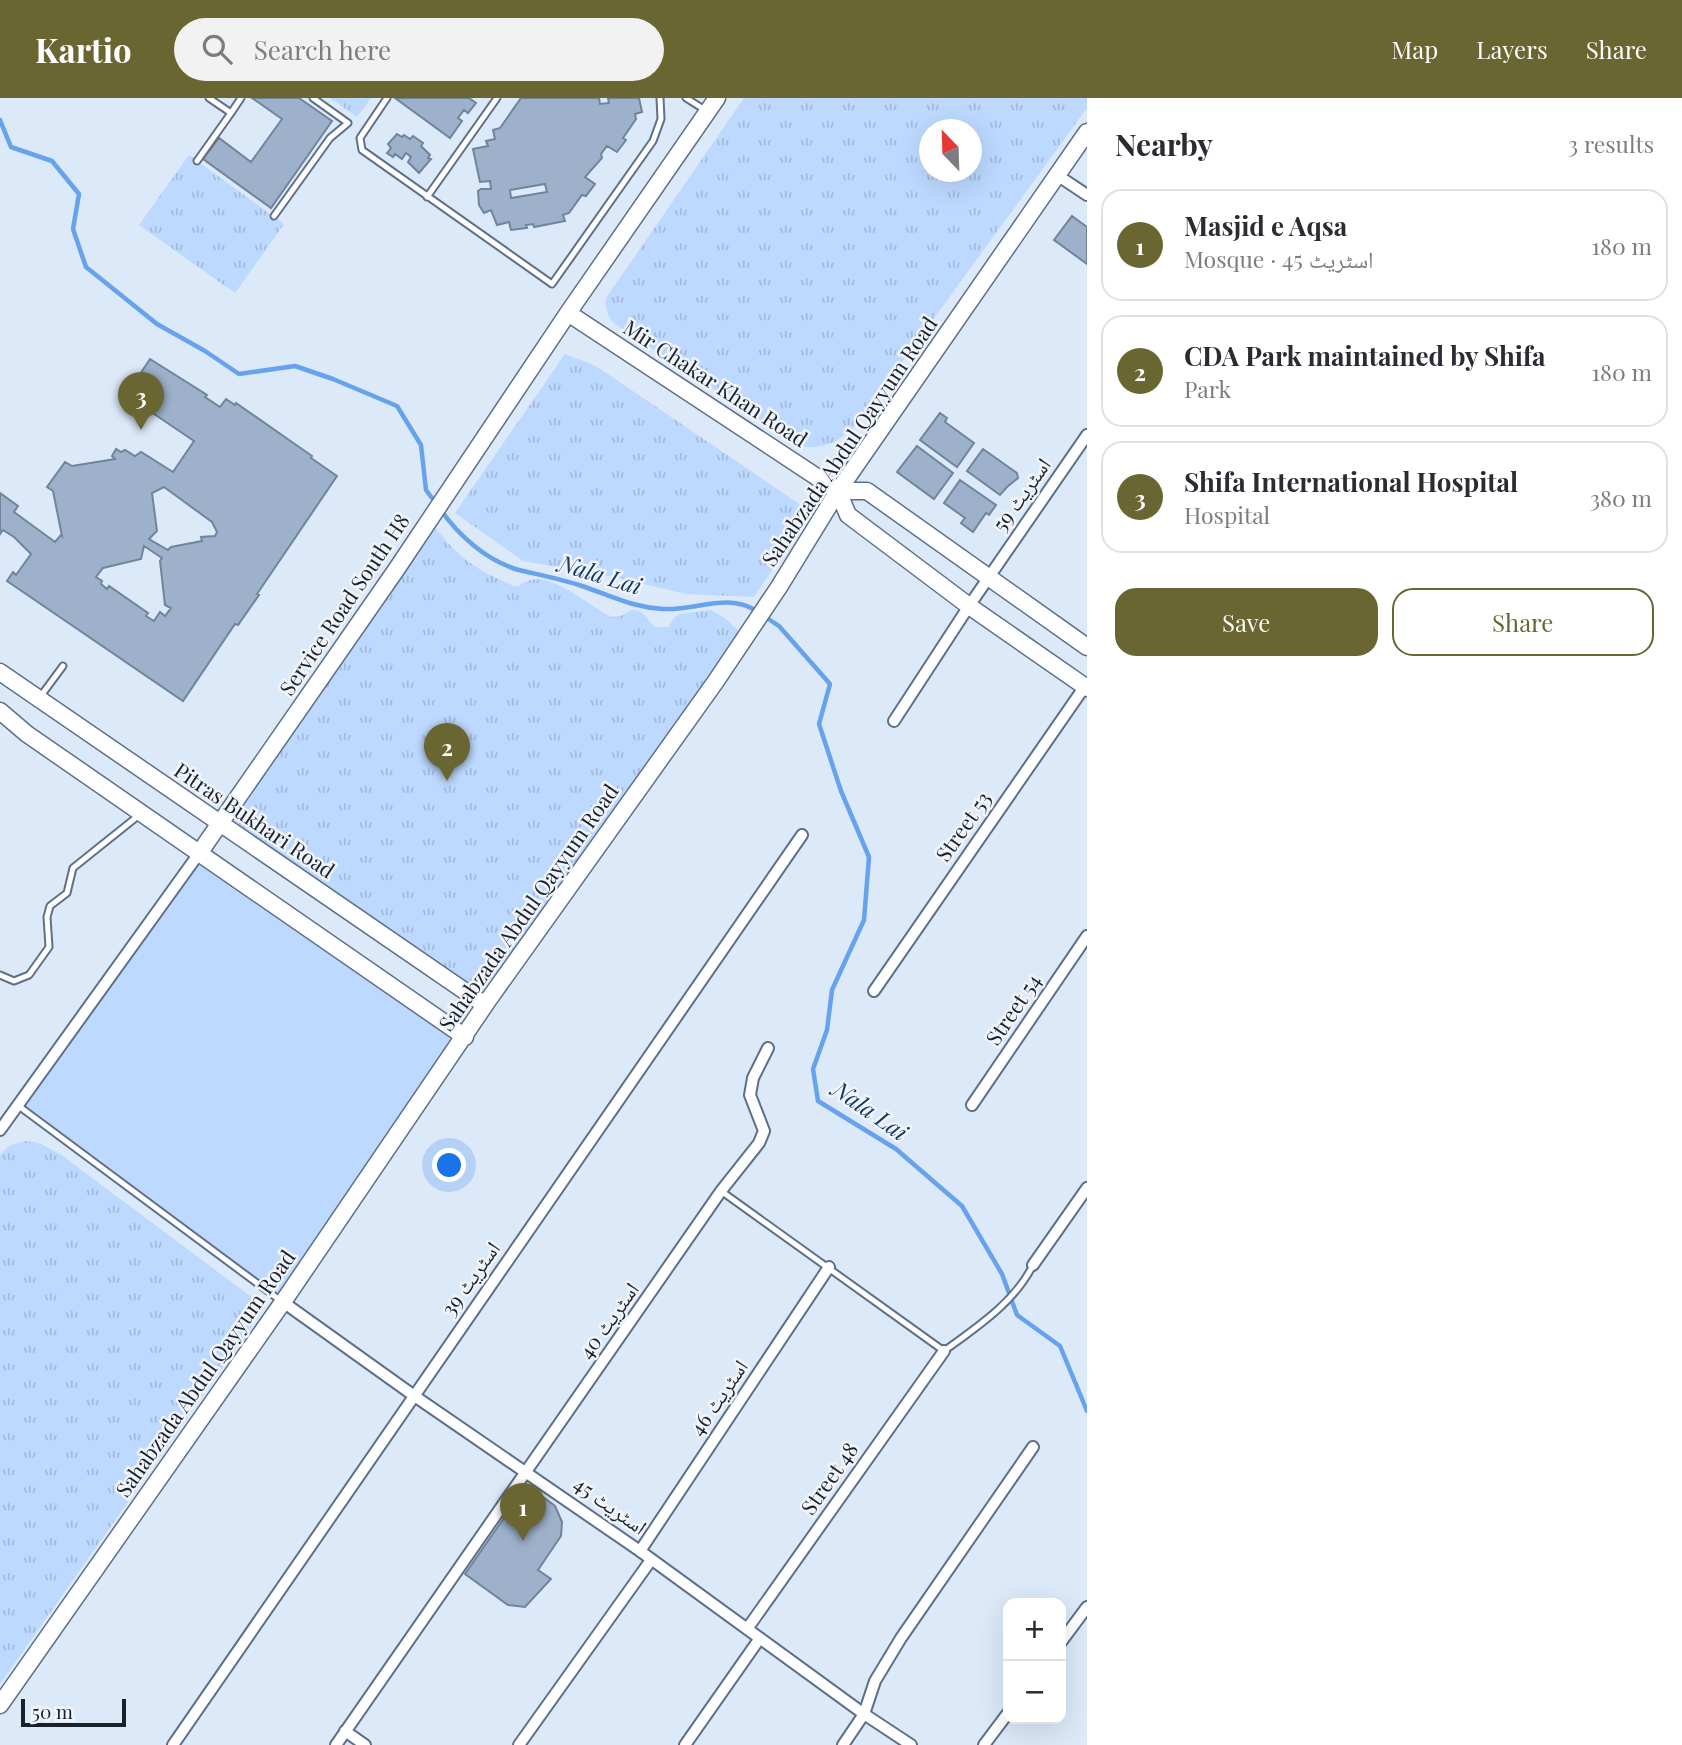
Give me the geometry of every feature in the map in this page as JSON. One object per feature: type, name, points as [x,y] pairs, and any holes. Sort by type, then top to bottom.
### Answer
[{"type":"street","name":"Service Road South H8","points":[[0,1130],[16,1104],[201,852],[717,98]]},
{"type":"street","name":"Sahabzada Abdul Qayyum Road","points":[[0,1705],[283,1302],[485,1005],[716,681],[779,587],[838,491],[1087,132]]},
{"type":"street","points":[[1057,175],[1087,195]]},
{"type":"street","name":"Mir Chakar Khan Road","points":[[568,313],[838,491],[867,491],[1087,647]]},
{"type":"street","name":"اسٹریٹ 59","points":[[894,720],[1087,435]]},
{"type":"street","name":"Mir Chakar Khan Road","points":[[838,491],[848,515],[969,606],[1086,687]]},
{"type":"street","name":"Pitras Bukhari Road","points":[[0,672],[485,1005]]},
{"type":"street","name":"Street 53","points":[[874,990],[1086,687]]},
{"type":"street","points":[[0,711],[27,734],[465,1037]]},
{"type":"street","name":"اسٹریٹ 39","points":[[173,1745],[802,835]]},
{"type":"street","name":"Street 54","points":[[972,1105],[1087,936]]},
{"type":"street","name":"اسٹریٹ 40","points":[[336,1745],[721,1191],[759,1143],[764,1131],[750,1095],[753,1078],[768,1048]]},
{"type":"street","points":[[1033,1265],[1087,1188]]},
{"type":"street","name":"اسٹریٹ 46","points":[[640,1551],[829,1267]]},
{"type":"street","name":"اسٹریٹ 45","points":[[283,1302],[640,1551],[864,1714],[911,1745]]},
{"type":"street","name":"Street 48","points":[[747,1629],[944,1351]]},
{"type":"street","points":[[843,1745],[864,1714],[875,1681],[901,1638],[1033,1447]]},
{"type":"street","points":[[519,1745],[651,1560]]},
{"type":"street","points":[[1066,1636],[1087,1607]]},
{"type":"street","points":[[685,1745],[760,1638]]},
{"type":"street","points":[[984,1745],[1003,1720]]},
{"type":"street","points":[[345,1731],[365,1745]]},
{"type":"lane","points":[[209,98],[231,113]]},
{"type":"lane","points":[[197,160],[242,98]]},
{"type":"lane","points":[[274,216],[330,138],[348,123],[313,98]]},
{"type":"lane","points":[[387,98],[360,138],[360,146],[368,155],[552,284],[653,141],[661,120],[660,98]]},
{"type":"lane","points":[[428,197],[496,100],[487,98]]},
{"type":"lane","points":[[687,98],[707,112]]},
{"type":"lane","points":[[38,700],[63,666]]},
{"type":"lane","points":[[0,975],[15,981],[29,975],[49,947],[47,917],[50,906],[67,893],[73,867],[142,812]]},
{"type":"lane","points":[[16,1104],[283,1302]]},
{"type":"lane","points":[[721,1191],[944,1351],[989,1317],[1024,1283],[1033,1265]]},
{"type":"green space","points":[[330,98],[371,98],[357,117]]},
{"type":"green space","points":[[744,98],[1087,98],[1087,108],[854,428],[828,444],[799,446],[615,324],[606,306],[606,298]]},
{"type":"green space","points":[[189,155],[284,224],[235,293],[139,225]]},
{"type":"green space","points":[[565,354],[596,366],[811,512],[754,597],[686,594],[619,578],[523,561],[455,513]]},
{"type":"green space","points":[[429,519],[466,560],[514,586],[529,580],[552,583],[613,617],[631,610],[639,611],[655,627],[668,627],[680,614],[711,610],[726,619],[745,637],[485,1005],[221,823]]},
{"type":"green space","points":[[200,852],[465,1037],[283,1302],[16,1104]]},
{"type":"green space","points":[[25,1141],[39,1143],[60,1154],[265,1307],[0,1684],[0,1155],[10,1145]]},
{"type":"building","points":[[252,98],[299,98],[332,121],[271,208],[203,159],[219,138],[251,162],[282,119]]},
{"type":"building","points":[[395,98],[469,98],[476,103],[468,113],[464,110],[458,118],[462,121],[450,138]]},
{"type":"building","points":[[521,98],[599,98],[600,104],[609,103],[608,98],[639,98],[642,112],[635,114],[636,119],[617,152],[607,146],[601,154],[602,158],[585,177],[595,184],[586,196],[582,195],[569,213],[563,215],[565,221],[534,227],[533,224],[526,225],[527,228],[511,230],[509,222],[497,225],[491,210],[484,213],[479,205],[478,191],[491,189],[490,181],[480,182],[473,149],[488,146],[486,141],[495,139],[493,130],[500,128]],"holes":[[[545,184],[547,192],[511,198],[510,190]]]},
{"type":"building","points":[[397,134],[410,139],[413,136],[423,143],[421,146],[430,155],[428,158],[431,159],[419,173],[408,162],[411,157],[406,153],[402,159],[387,153],[391,148],[388,144]]},
{"type":"building","points":[[1072,216],[1087,227],[1087,264],[1054,240]]},
{"type":"building","points":[[150,359],[207,395],[205,397],[220,407],[226,399],[235,405],[236,403],[337,476],[257,594],[259,595],[238,625],[235,624],[183,701],[7,581],[13,572],[16,575],[31,554],[14,537],[3,530],[0,534],[0,493],[18,506],[14,512],[55,542],[62,536],[53,491],[47,487],[65,462],[72,466],[115,459],[112,456],[116,449],[121,452],[125,450],[135,456],[141,452],[173,472],[194,441],[126,395]],"holes":[[[164,487],[212,522],[217,532],[215,536],[201,537],[202,541],[171,547],[168,550],[149,539],[157,531],[152,493]],[[144,546],[162,558],[160,561],[165,605],[171,608],[165,616],[160,612],[154,621],[146,616],[148,613],[109,586],[107,589],[96,577],[103,568],[141,559]]]},
{"type":"building","points":[[940,413],[947,418],[945,422],[974,443],[957,467],[920,440]]},
{"type":"building","points":[[917,446],[953,473],[934,499],[897,472]]},
{"type":"building","points":[[983,449],[1017,473],[1018,478],[1000,495],[967,471]]},
{"type":"building","points":[[960,480],[996,505],[989,515],[986,513],[973,532],[961,523],[965,518],[944,503]]},
{"type":"building","points":[[527,1485],[555,1506],[562,1522],[561,1536],[538,1570],[551,1579],[525,1607],[508,1605],[465,1574]]},
{"type":"waterway","name":"Nala Lai","points":[[0,120],[11,147],[52,161],[79,194],[73,229],[86,267],[157,324],[239,374],[295,366],[397,406],[421,445],[426,490],[435,502]]},
{"type":"waterway","name":"Nala Lai","points":[[440,509],[456,529],[485,554],[519,570],[566,581],[652,608],[675,609],[734,603],[757,611]]},
{"type":"waterway","name":"Nala Lai","points":[[764,616],[779,626],[830,684],[819,724],[841,791],[869,857],[864,920],[832,990],[827,1030],[813,1069],[818,1101],[896,1149],[962,1206],[1002,1274],[1017,1315],[1060,1346],[1087,1411]]},
{"type":"place","name":"Shifa International Hospital","points":[[141,430]]},
{"type":"place","name":"CDA Park maintained by Shifa","points":[[447,781]]},
{"type":"place","name":"Masjid e Aqsa","points":[[523,1541]]}]
